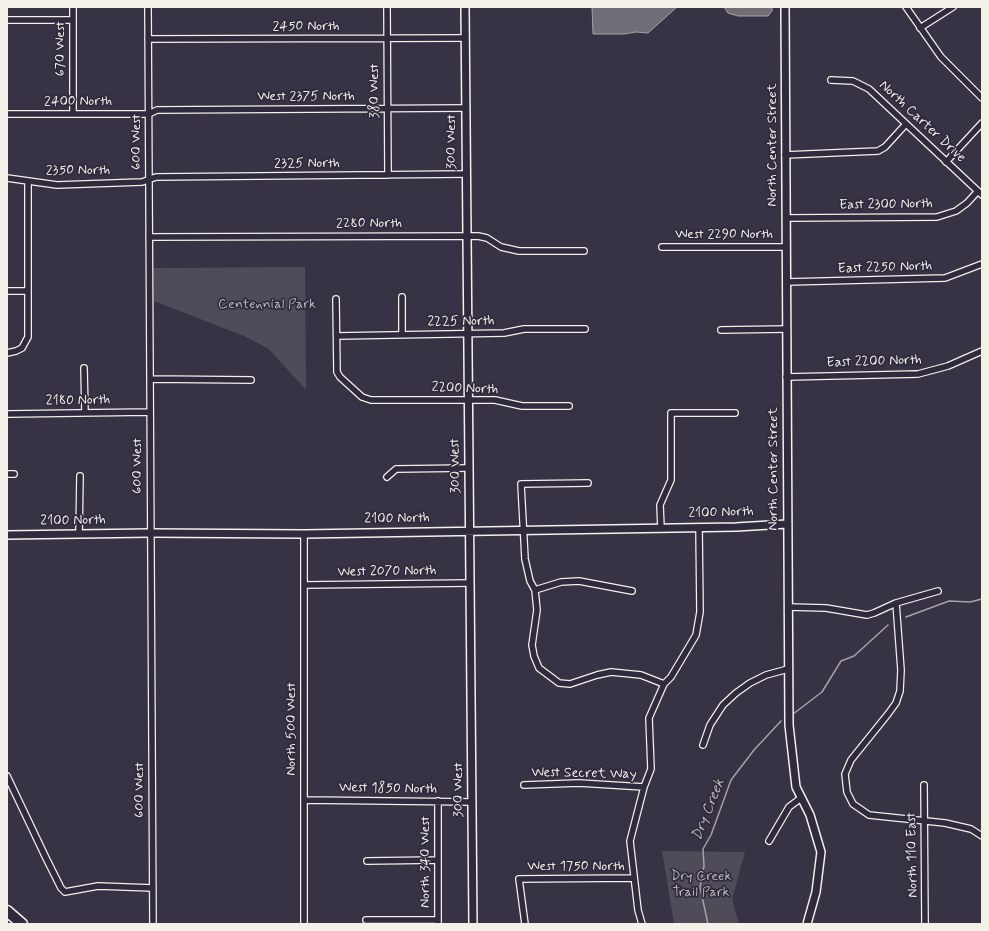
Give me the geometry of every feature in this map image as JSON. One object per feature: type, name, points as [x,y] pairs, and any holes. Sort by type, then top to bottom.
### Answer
[{"type":"highway","points":[[7,911],[22,924]]},
{"type":"street","name":"670 West","points":[[73,7],[73,114]]},
{"type":"street","name":"600 West","points":[[148,7],[153,924]]},
{"type":"street","name":"380 West","points":[[387,7],[388,175]]},
{"type":"street","name":"300 West","points":[[465,7],[465,236],[470,530],[473,924]]},
{"type":"street","name":"North Center Street","points":[[785,7],[788,669],[792,760],[796,787],[810,815],[821,852],[816,892],[807,924]]},
{"type":"street","points":[[906,7],[940,57],[982,98]]},
{"type":"street","points":[[920,28],[952,7]]},
{"type":"street","points":[[7,20],[73,20]]},
{"type":"street","name":"2450 North","points":[[148,40],[465,38]]},
{"type":"street","name":"North Carter Drive","points":[[831,80],[845,80],[862,84],[869,89],[980,193]]},
{"type":"street","name":"West 2375 North","points":[[148,114],[157,110],[465,108]]},
{"type":"street","name":"2400 North","points":[[7,114],[148,114]]},
{"type":"street","points":[[946,162],[982,122]]},
{"type":"street","points":[[785,155],[878,152],[885,147],[906,124]]},
{"type":"street","name":"2325 North","points":[[149,180],[156,177],[465,174]]},
{"type":"street","name":"2350 North","points":[[7,178],[57,185],[142,182],[149,180]]},
{"type":"street","points":[[7,352],[16,351],[22,348],[28,337],[28,182]]},
{"type":"street","name":"East 2300 North","points":[[786,218],[937,216],[956,211],[980,193]]},
{"type":"street","name":"2280 North","points":[[149,238],[465,236],[487,238],[501,247],[519,252],[584,251]]},
{"type":"street","name":"West 2290 North","points":[[662,247],[786,247]]},
{"type":"street","name":"East 2250 North","points":[[786,282],[945,278],[982,264]]},
{"type":"street","points":[[7,291],[28,291]]},
{"type":"street","points":[[402,297],[402,335]]},
{"type":"street","points":[[336,299],[337,336]]},
{"type":"street","name":"2225 North","points":[[337,336],[504,333],[524,329],[585,329]]},
{"type":"street","points":[[721,330],[786,329]]},
{"type":"street","name":"2200 North","points":[[337,336],[337,372],[340,377],[362,397],[371,400],[495,400],[522,406],[569,406]]},
{"type":"street","name":"East 2200 North","points":[[786,377],[918,374],[948,366],[982,351]]},
{"type":"street","points":[[84,368],[85,413]]},
{"type":"street","points":[[150,380],[251,380]]},
{"type":"street","name":"2180 North","points":[[7,414],[150,412]]},
{"type":"street","points":[[661,528],[660,505],[671,480],[671,413],[735,414]]},
{"type":"street","points":[[387,477],[396,469],[469,468]]},
{"type":"street","points":[[7,474],[14,474]]},
{"type":"street","points":[[79,534],[80,476]]},
{"type":"street","points":[[588,483],[522,484],[524,559],[530,581],[535,590],[537,610],[532,645],[534,656],[539,668],[559,683],[570,684],[611,672],[641,675],[664,684]]},
{"type":"street","name":"2100 North","points":[[7,535],[150,533],[304,534],[522,529],[661,528],[787,524]]},
{"type":"street","points":[[642,924],[638,910],[630,841],[644,787],[651,769],[649,718],[664,684],[671,676],[696,635],[700,612],[699,527]]},
{"type":"street","name":"North 500 West","points":[[304,534],[304,924]]},
{"type":"street","points":[[535,590],[561,582],[579,581],[632,590]]},
{"type":"street","name":"West 2070 North","points":[[304,585],[470,583]]},
{"type":"street","points":[[788,606],[826,608],[867,615],[896,603],[938,591]]},
{"type":"street","points":[[896,603],[901,670],[900,691],[896,703],[867,742],[851,760],[845,774],[847,792],[853,804],[869,815],[945,823],[971,829],[982,836]]},
{"type":"street","points":[[703,745],[710,725],[723,705],[736,693],[755,680],[788,669]]},
{"type":"street","points":[[7,776],[46,858],[61,888],[65,892],[98,886],[153,888]]},
{"type":"street","name":"West Secret Way","points":[[524,785],[579,783],[644,787]]},
{"type":"street","name":"North 110 East","points":[[924,785],[925,924]]},
{"type":"street","points":[[769,841],[789,807],[801,798]]},
{"type":"street","name":"West 1850 North","points":[[304,800],[472,802]]},
{"type":"street","name":"North 340 West","points":[[438,801],[438,922]]},
{"type":"street","points":[[367,861],[438,860]]},
{"type":"street","name":"West 1750 North","points":[[525,924],[519,879],[634,878]]},
{"type":"street","points":[[366,920],[438,922]]},
{"type":"green space","name":"Centennial Park","points":[[305,267],[306,390],[269,349],[244,336],[154,301],[154,268]]},
{"type":"green space","name":"Dry Creek Trail Park","points":[[662,851],[745,852],[732,899],[739,924],[674,924]]},
{"type":"shaded area","points":[[592,7],[677,7],[648,33],[636,32],[624,34],[593,34]]},
{"type":"shaded area","points":[[724,7],[772,7],[772,11],[768,16],[738,16],[728,13]]},
{"type":"waterway","name":"Dry Creek","points":[[906,617],[949,601],[970,602],[982,599]]},
{"type":"waterway","name":"Dry Creek","points":[[793,714],[822,692],[841,661],[854,656],[888,625]]},
{"type":"waterway","name":"Dry Creek","points":[[708,924],[700,887],[704,866],[703,849],[711,835],[731,780],[754,750],[781,721]]}]
